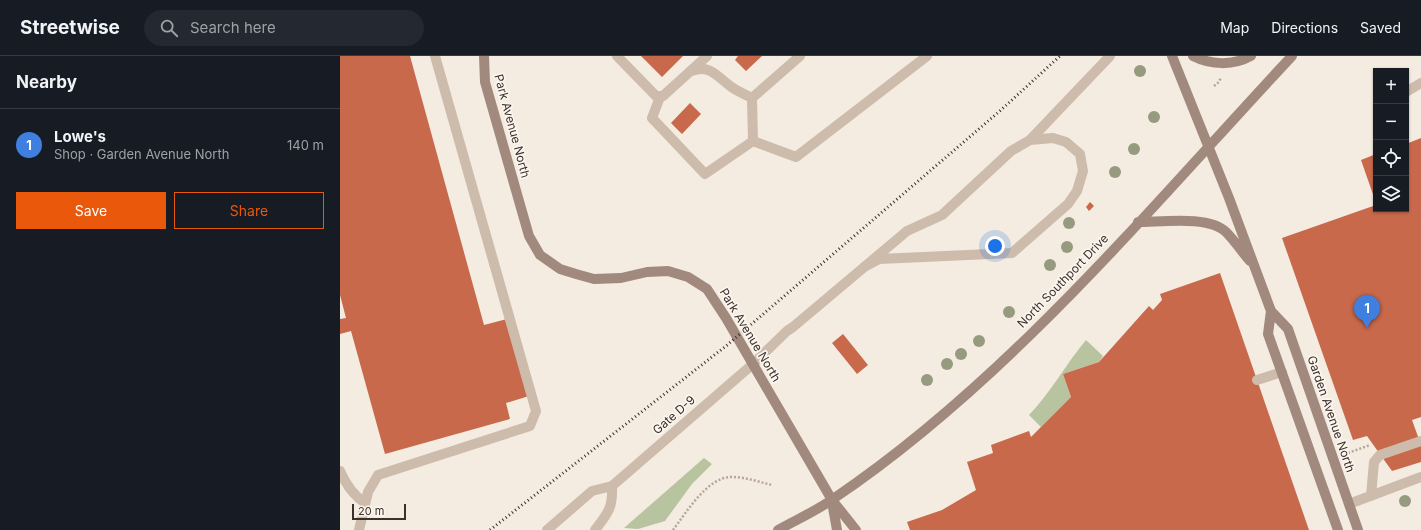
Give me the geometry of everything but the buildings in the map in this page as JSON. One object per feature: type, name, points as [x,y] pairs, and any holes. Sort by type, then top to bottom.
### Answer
[{"type":"street","name":"Park Avenue North","points":[[484,56],[486,82],[528,236],[540,255],[560,269],[594,279],[621,278],[647,272],[668,271],[688,277],[707,289],[753,364],[832,500],[856,530]]},
{"type":"street","name":"Garden Avenue North","points":[[1172,56],[1208,146],[1270,311],[1268,334],[1338,530]]},
{"type":"street","points":[[1194,56],[1201,60],[1220,64],[1236,62],[1251,56]]},
{"type":"street","name":"North Southport Drive","points":[[778,530],[832,500],[902,449],[983,381],[1138,222],[1292,56]]},
{"type":"street","points":[[1138,222],[1198,222],[1217,226],[1227,232],[1254,266]]},
{"type":"street","name":"Garden Avenue North","points":[[1270,311],[1288,329],[1358,530]]},
{"type":"street","name":"Park Avenue North","points":[[832,500],[837,530]]},
{"type":"lane","points":[[359,530],[368,492],[378,474],[530,426],[536,411],[436,56]]},
{"type":"lane","points":[[617,56],[656,96],[660,97]]},
{"type":"lane","points":[[707,56],[663,96],[660,97],[652,118],[705,174],[753,141]]},
{"type":"lane","points":[[752,98],[800,56]]},
{"type":"lane","points":[[753,141],[796,157],[927,56]]},
{"type":"lane","points":[[864,267],[907,231],[942,215],[1011,151],[1030,140],[1110,56]]},
{"type":"lane","points":[[691,71],[703,68],[711,70],[732,88],[752,98]]},
{"type":"lane","points":[[1409,90],[1421,83]]},
{"type":"lane","points":[[752,98],[753,141]]},
{"type":"lane","points":[[864,267],[878,259],[1012,253],[1068,204],[1077,191],[1083,171],[1080,154],[1066,142],[1053,138],[1030,140]]},
{"type":"lane","name":"Gate D-9","points":[[612,486],[753,364],[787,331],[864,267]]},
{"type":"lane","points":[[1257,380],[1282,372]]},
{"type":"lane","points":[[1371,496],[1374,462],[1380,455],[1421,441]]},
{"type":"lane","points":[[340,471],[345,483],[356,497],[365,503]]},
{"type":"lane","points":[[1349,504],[1421,477]]},
{"type":"lane","points":[[547,530],[592,491],[612,486],[613,502],[607,514],[595,530]]},
{"type":"path","points":[[1214,86],[1219,82],[1221,76]]},
{"type":"path","points":[[673,530],[702,492],[717,480],[731,477],[772,485]]},
{"type":"green space","points":[[1086,340],[1103,356],[1099,362],[1063,374],[1071,397],[1041,427],[1029,415]]},
{"type":"green space","points":[[704,458],[712,464],[692,484],[665,521],[638,529],[624,528]]},
{"type":"railway","points":[[490,530],[726,346],[1001,110],[1060,56]]},
{"type":"place","name":"Lowe's","points":[[1367,328]]}]
